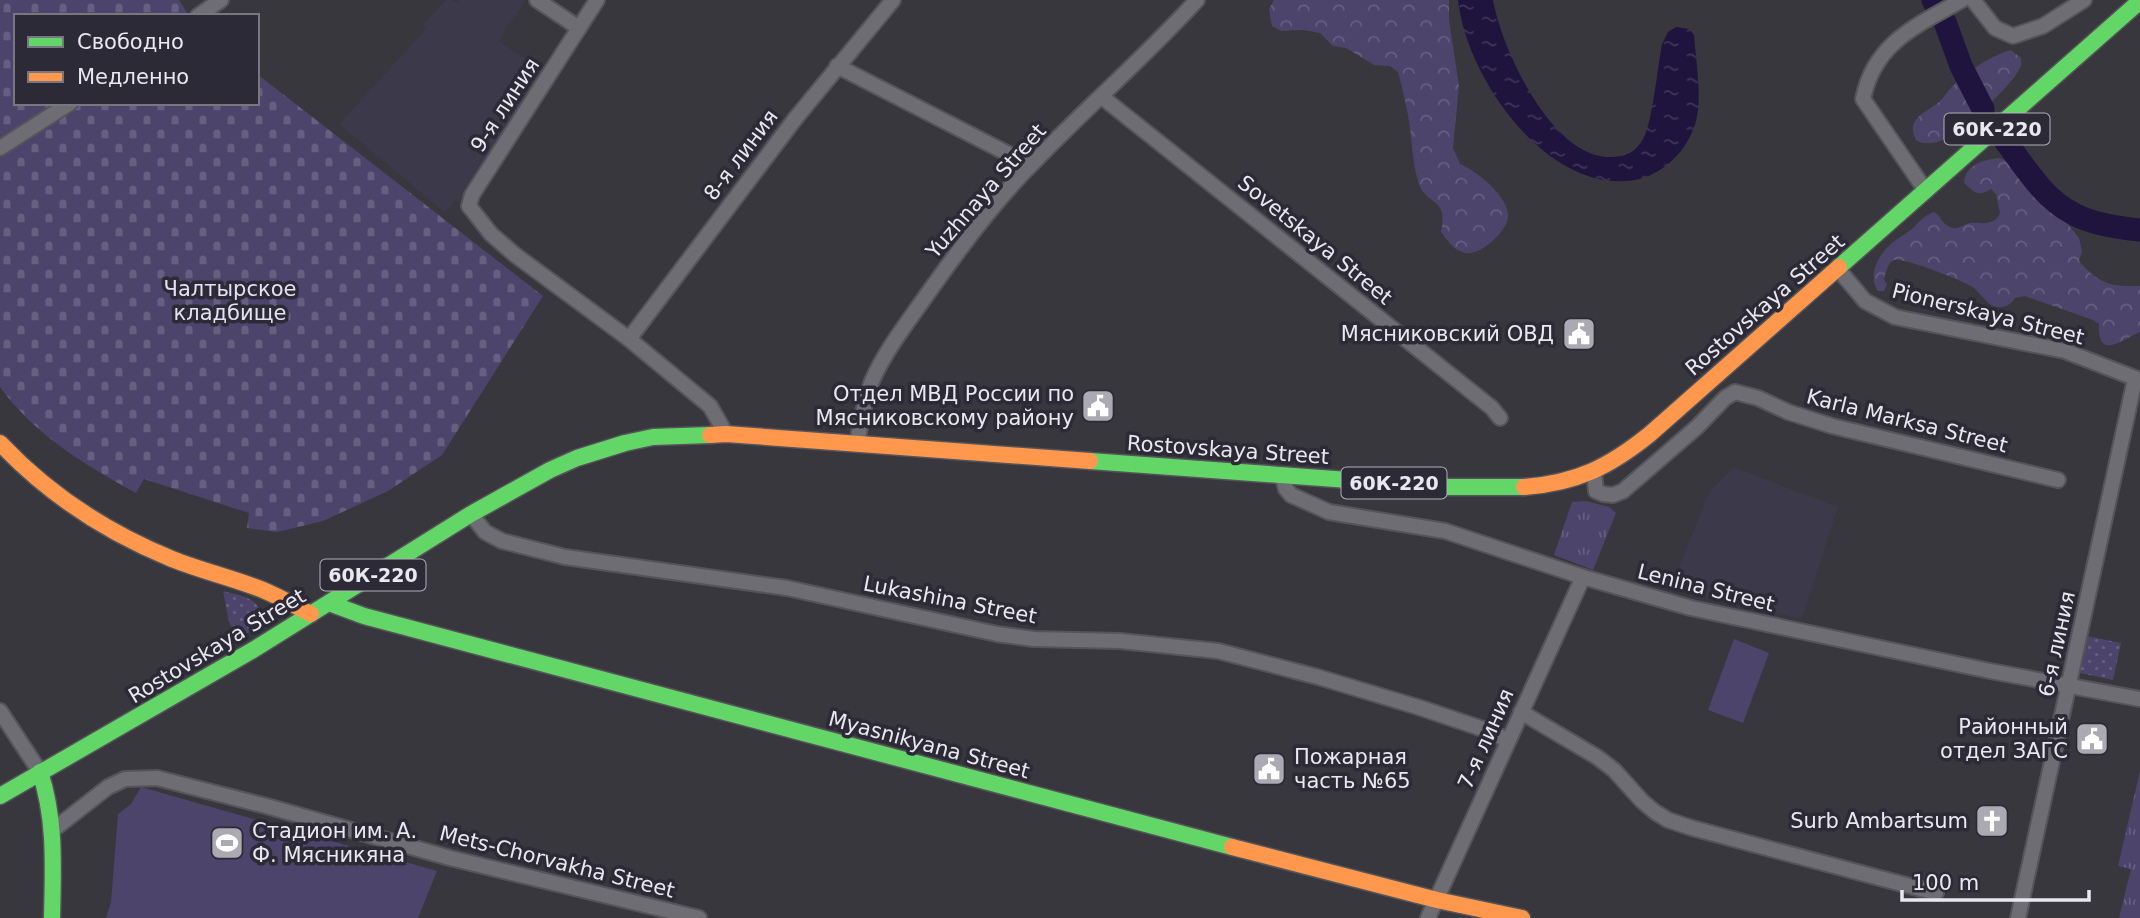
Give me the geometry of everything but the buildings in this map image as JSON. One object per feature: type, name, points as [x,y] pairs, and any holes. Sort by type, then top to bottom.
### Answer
[{"type":"main road","name":"Rostovskaya Street","points":[[0,796],[195,684],[471,514],[551,470],[601,450],[653,437],[726,434],[1444,487],[1546,485],[1594,472],[1629,452],[1650,434],[2140,1]]},
{"type":"main road","points":[[0,443],[33,477],[61,500],[120,536],[174,560],[272,594],[311,614]]},
{"type":"main road","name":"Myasnikyana Street","points":[[328,603],[364,616],[1218,843],[1437,900],[1522,918]]},
{"type":"main road","points":[[40,772],[47,790],[52,830],[52,918]]},
{"type":"street","points":[[201,14],[221,0]]},
{"type":"street","points":[[537,0],[579,28]]},
{"type":"street","name":"9-я линия","points":[[597,0],[472,195],[468,206],[491,234],[514,254],[629,339]]},
{"type":"street","name":"8-я линия","points":[[629,339],[794,119],[893,0]]},
{"type":"street","name":"Yuzhnaya Street","points":[[857,443],[863,408],[872,382],[898,335],[972,233],[1030,165],[1156,45],[1198,0]]},
{"type":"street","points":[[1926,191],[1863,99],[1871,72],[1889,46],[1912,29],[1962,0]]},
{"type":"street","points":[[1973,0],[1995,28],[2013,36],[2043,26],[2084,0]]},
{"type":"street","points":[[837,66],[1030,165]]},
{"type":"street","name":"Sovetskaya Street","points":[[1102,97],[1492,408],[1500,418]]},
{"type":"street","points":[[0,148],[68,105]]},
{"type":"street","name":"Pionerskaya Street","points":[[1838,270],[1865,302],[1895,317],[2064,351],[2138,379]]},
{"type":"street","points":[[629,339],[710,406],[726,434]]},
{"type":"street","name":"6-я линия","points":[[2018,918],[2138,379]]},
{"type":"street","name":"Karla Marksa Street","points":[[1594,472],[1597,491],[1613,495],[1623,491],[1725,398],[1735,392],[1832,426],[2058,480]]},
{"type":"street","name":"Lenina Street","points":[[1282,475],[1291,495],[1329,512],[1445,531],[1583,577],[1691,608],[2140,699]]},
{"type":"street","name":"Lukashina Street","points":[[471,514],[485,532],[502,541],[565,557],[787,588],[997,634],[1034,639],[1146,643],[1218,651],[1408,704],[1508,740]]},
{"type":"street","name":"7-я линия","points":[[1428,918],[1583,577]]},
{"type":"street","points":[[0,711],[40,772]]},
{"type":"street","points":[[1521,712],[1614,769],[1642,802],[1668,820],[1936,893]]},
{"type":"street","name":"Mets-Chorvakha Street","points":[[52,830],[108,786],[125,779],[157,778],[450,858],[699,918]]},
{"type":"shaded area","points":[[446,0],[456,3],[459,0],[526,0],[498,41],[545,72],[459,202],[455,200],[445,213],[339,124],[426,29],[423,24]]},
{"type":"shaded area","points":[[1734,467],[1838,507],[1802,619],[1671,588],[1709,492]]},
{"type":"green space","name":"Чалтырское кладбище","points":[[0,0],[179,0],[188,14],[14,14],[14,105],[259,105],[259,76],[543,296],[442,455],[388,491],[323,521],[277,532],[247,528],[249,513],[144,479],[136,493],[62,448],[29,420],[0,387]]},
{"type":"green space","points":[[1274,0],[1449,0],[1449,20],[1459,86],[1453,148],[1460,164],[1489,184],[1506,206],[1508,219],[1494,240],[1479,250],[1465,253],[1454,247],[1441,232],[1442,212],[1421,189],[1418,181],[1398,72],[1390,66],[1374,65],[1346,48],[1333,46],[1320,33],[1303,30],[1281,31],[1272,26],[1269,9]]},
{"type":"green space","points":[[2011,50],[2021,58],[2021,67],[1983,110],[1946,138],[1929,143],[1916,140],[1913,127],[1919,117],[1971,71],[1987,60]]},
{"type":"green space","points":[[1998,158],[2013,166],[2019,177],[2079,238],[2082,251],[2079,261],[2086,269],[2113,285],[2140,286],[2140,332],[2119,343],[2107,345],[2099,336],[2099,324],[2093,320],[2025,296],[1998,307],[1965,283],[1899,260],[1890,264],[1884,279],[1887,285],[1884,291],[1878,291],[1874,274],[1881,255],[1928,215],[1934,212],[1947,226],[1953,228],[1971,223],[1988,223],[1997,219],[2000,213],[1996,194],[1991,189],[1977,193],[1964,183],[1971,168],[1981,162]]},
{"type":"green space","points":[[1586,501],[1609,507],[1616,513],[1593,570],[1554,555],[1572,502]]},
{"type":"green space","points":[[223,591],[242,596],[257,606],[261,618],[252,631],[237,638],[229,622]]},
{"type":"green space","points":[[2087,636],[2121,643],[2113,680],[2080,673]]},
{"type":"green space","points":[[1734,639],[1769,653],[1743,723],[1708,710]]},
{"type":"green space","points":[[2140,771],[2140,918],[2119,918],[2131,869],[2118,866]]},
{"type":"green space","name":"Стадион им. А. Ф. Мясникяна","points":[[141,787],[437,871],[418,918],[106,918],[111,902],[118,814],[131,804]]},
{"type":"water","points":[[1458,0],[1493,0],[1498,21],[1518,70],[1548,119],[1566,138],[1586,151],[1607,157],[1628,154],[1643,139],[1652,108],[1662,44],[1668,32],[1676,27],[1689,29],[1694,35],[1699,96],[1696,120],[1689,139],[1662,169],[1635,180],[1602,180],[1571,169],[1542,150],[1516,124],[1494,95],[1464,30]]},
{"type":"waterway","points":[[1933,0],[1983,109]]},
{"type":"waterway","points":[[2006,142],[2035,181],[2062,207],[2096,223],[2140,230]]},
{"type":"traffic: fast","points":[[1839,267],[2140,1]]},
{"type":"traffic: fast","points":[[0,796],[253,650],[471,514],[550,470],[577,458],[625,443],[653,437],[710,435]]},
{"type":"traffic: fast","points":[[1090,461],[1444,487],[1524,487]]},
{"type":"traffic: fast","points":[[329,603],[364,616],[1232,847]]},
{"type":"traffic: fast","points":[[40,772],[51,826],[52,918]]},
{"type":"traffic: slow","points":[[1524,487],[1576,477],[1606,464],[1635,446],[1839,267]]},
{"type":"traffic: slow","points":[[710,435],[1090,461]]},
{"type":"traffic: slow","points":[[0,443],[59,495],[124,537],[172,559],[263,590],[311,614]]},
{"type":"traffic: slow","points":[[1232,847],[1437,900],[1522,918]]},
{"type":"place","name":"Мясниковский ОВД","points":[[1579,334]]},
{"type":"place","name":"Отдел МВД России по Мясниковскому району","points":[[1098,406]]},
{"type":"place","name":"Районный отдел ЗАГС","points":[[2092,739]]},
{"type":"place","name":"Пожарная часть №65","points":[[1269,769]]},
{"type":"place","name":"Surb Ambartsum","points":[[1992,821]]},
{"type":"place","name":"Стадион им. А. Ф. Мясникяна","points":[[227,843]]}]
